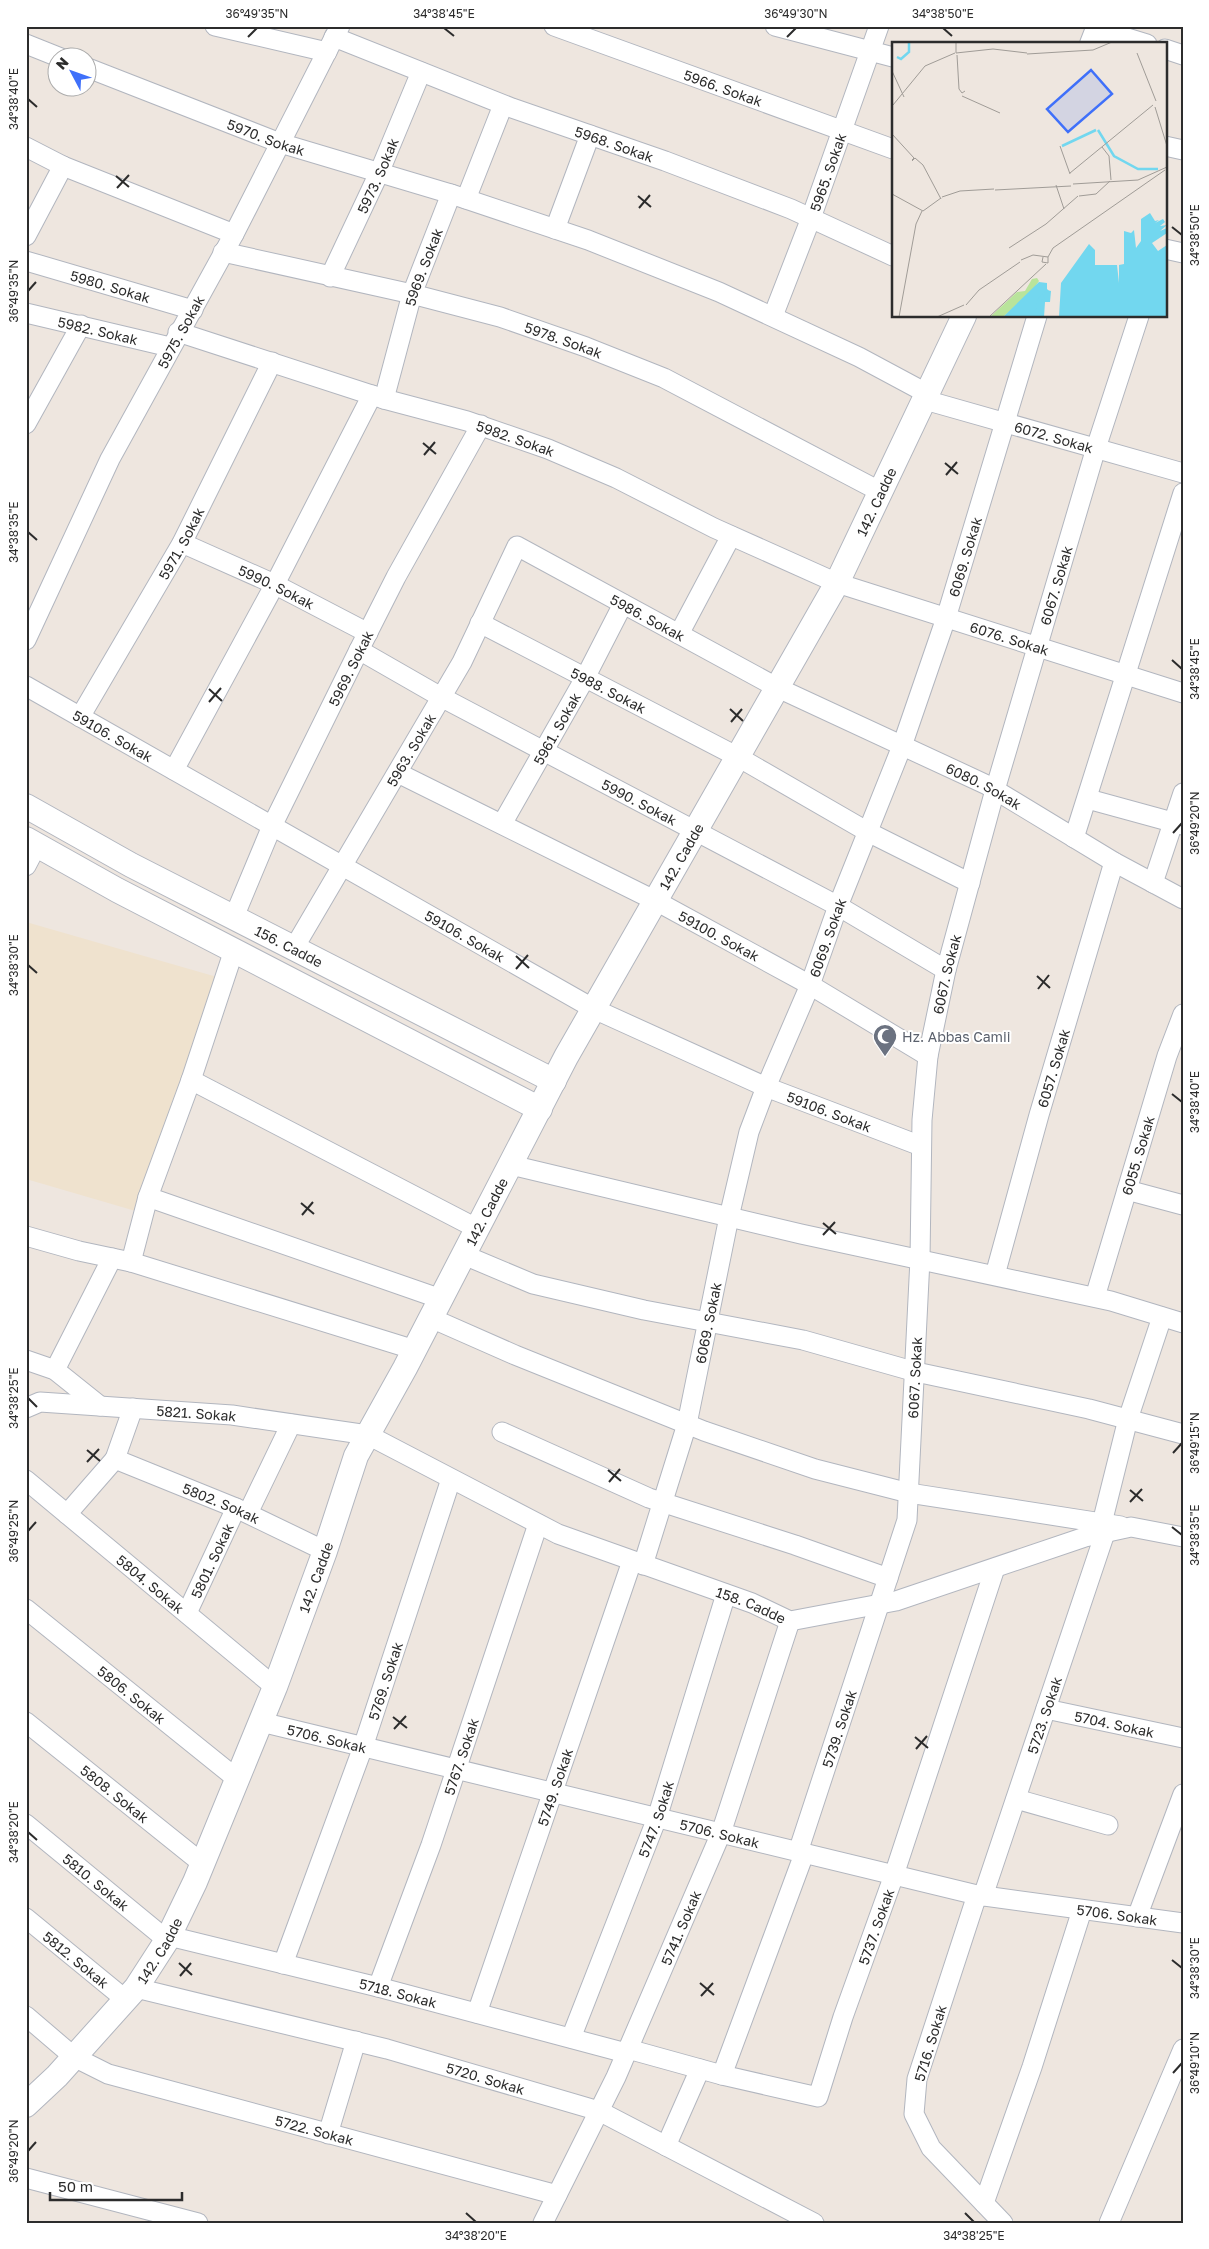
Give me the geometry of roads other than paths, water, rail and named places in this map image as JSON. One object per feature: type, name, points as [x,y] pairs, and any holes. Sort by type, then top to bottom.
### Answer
[{"type":"street","name":"5968. Sokak","points":[[215,26],[334,38],[503,105],[665,161],[812,218],[892,256]]},
{"type":"street","name":"5966. Sokak","points":[[554,26],[892,149]]},
{"type":"street","points":[[775,26],[892,57]]},
{"type":"street","name":"5965. Sokak","points":[[773,316],[812,218],[869,50],[879,26]]},
{"type":"street","points":[[1096,33],[1138,42]]},
{"type":"street","name":"5975. Sokak","points":[[26,640],[30,620],[110,459],[174,339],[193,310],[234,234],[334,38]]},
{"type":"street","points":[[26,44],[48,53]]},
{"type":"street","name":"5970. Sokak","points":[[98,72],[280,143],[458,196],[555,229],[719,292],[773,316]]},
{"type":"street","name":"5973. Sokak","points":[[330,277],[379,173],[421,72]]},
{"type":"street","name":"5969. Sokak","points":[[174,770],[274,584],[378,397],[412,294],[503,105]]},
{"type":"street","points":[[555,229],[590,135]]},
{"type":"street","points":[[1166,146],[1183,150]]},
{"type":"street","points":[[26,147],[63,166],[234,234]]},
{"type":"street","points":[[26,236],[63,166]]},
{"type":"street","points":[[1166,249],[1183,253]]},
{"type":"street","name":"5978. Sokak","points":[[223,252],[412,294],[500,317],[586,347],[664,378],[881,492]]},
{"type":"street","name":"5980. Sokak","points":[[26,261],[193,310]]},
{"type":"street","name":"5982. Sokak","points":[[26,313],[81,325],[174,339],[272,362],[378,397],[481,425],[548,449],[616,478],[731,536],[837,583]]},
{"type":"street","name":"6072. Sokak","points":[[773,316],[859,357],[926,397],[1006,423],[1183,473]]},
{"type":"street","name":"142. Cadde","points":[[27,2102],[74,2057],[131,1994],[168,1938],[203,1864],[275,1687],[325,1551],[356,1456],[436,1309],[554,1081],[837,583],[963,318]]},
{"type":"street","name":"6069. Sokak","points":[[638,1563],[663,1503],[687,1424],[729,1217],[749,1132],[766,1087],[810,985],[838,906],[902,746],[946,618],[1036,318]]},
{"type":"street","name":"6067. Sokak","points":[[879,1604],[907,1520],[916,1372],[922,1120],[928,1056],[946,970],[995,790],[1096,448],[1138,318]]},
{"type":"street","points":[[26,424],[81,325]]},
{"type":"street","name":"5971. Sokak","points":[[80,717],[182,543],[272,362]]},
{"type":"street","name":"5969. Sokak","points":[[234,917],[272,826],[363,642],[396,578],[481,425]]},
{"type":"street","points":[[1074,838],[1088,799],[1183,493]]},
{"type":"street","points":[[679,634],[731,536]]},
{"type":"street","name":"5990. Sokak","points":[[182,543],[274,584],[363,642],[442,697],[838,906],[946,970]]},
{"type":"street","name":"5986. Sokak","points":[[517,546],[778,688]]},
{"type":"street","name":"5963. Sokak","points":[[294,948],[462,662],[517,546]]},
{"type":"street","name":"6076. Sokak","points":[[837,583],[1183,692]]},
{"type":"street","name":"5961. Sokak","points":[[502,824],[585,678],[623,604]]},
{"type":"street","name":"5988. Sokak","points":[[480,624],[738,757],[868,832],[970,883]]},
{"type":"street","name":"59106. Sokak","points":[[26,686],[594,1009],[766,1087],[922,1146]]},
{"type":"street","name":"6080. Sokak","points":[[778,688],[995,790],[1114,862],[1183,899]]},
{"type":"street","name":"59100. Sokak","points":[[398,773],[656,901],[810,985],[928,1056]]},
{"type":"street","points":[[1153,883],[1178,823],[1183,793]]},
{"type":"street","points":[[1088,799],[1178,823]]},
{"type":"street","name":"156. Cadde","points":[[26,806],[131,865],[554,1081]]},
{"type":"street","name":"156. Cadde","points":[[30,850],[118,890],[540,1108]]},
{"type":"street","name":"6057. Sokak","points":[[995,1275],[1039,1115],[1114,862]]},
{"type":"street","points":[[131,1262],[148,1197],[191,1080],[234,950]]},
{"type":"street","name":"6055. Sokak","points":[[1095,1297],[1167,1056],[1183,1014]]},
{"type":"street","points":[[191,1080],[478,1229]]},
{"type":"street","points":[[510,1165],[729,1217],[1095,1297],[1183,1323]]},
{"type":"street","points":[[1127,1190],[1183,1205]]},
{"type":"street","points":[[148,1197],[436,1309],[515,1355],[687,1424],[815,1468],[909,1493],[1104,1528]]},
{"type":"street","points":[[26,1236],[131,1262],[414,1350]]},
{"type":"street","points":[[464,1255],[534,1284],[644,1310],[803,1340],[916,1372],[1088,1408],[1183,1434]]},
{"type":"street","points":[[55,1370],[112,1258]]},
{"type":"street","name":"5723. Sokak","points":[[980,1896],[1016,1799],[1104,1528],[1128,1419],[1162,1317]]},
{"type":"street","points":[[26,1360],[55,1370],[100,1406]]},
{"type":"street","name":"5821. Sokak","points":[[26,1408],[40,1402],[232,1415],[368,1435]]},
{"type":"street","points":[[67,1514],[115,1459],[133,1408]]},
{"type":"street","name":"5801. Sokak","points":[[187,1613],[290,1424]]},
{"type":"street","points":[[502,1432],[663,1503],[795,1545],[888,1578]]},
{"type":"street","name":"158. Cadde","points":[[368,1435],[558,1534],[752,1603],[790,1621],[896,1601],[1085,1538],[1104,1528],[1131,1527],[1183,1537]]},
{"type":"street","name":"5802. Sokak","points":[[115,1459],[242,1510],[325,1551]]},
{"type":"street","name":"5769. Sokak","points":[[283,1964],[363,1747],[451,1479]]},
{"type":"street","name":"5804. Sokak","points":[[26,1480],[275,1687]]},
{"type":"street","name":"5767. Sokak","points":[[378,1987],[457,1770],[538,1524]]},
{"type":"street","name":"5749. Sokak","points":[[477,2013],[553,1792],[638,1563]]},
{"type":"street","name":"5737. Sokak","points":[[627,2051],[818,2097],[843,2017],[894,1875],[995,1568]]},
{"type":"street","name":"5747. Sokak","points":[[570,2038],[657,1818],[726,1594]]},
{"type":"street","name":"5739. Sokak","points":[[722,2075],[801,1853],[879,1604]]},
{"type":"street","name":"5806. Sokak","points":[[26,1609],[237,1779]]},
{"type":"street","name":"5741. Sokak","points":[[543,2223],[627,2051],[721,1833],[790,1621]]},
{"type":"street","name":"5704. Sokak","points":[[1046,1709],[1183,1738]]},
{"type":"street","name":"5808. Sokak","points":[[26,1722],[203,1864]]},
{"type":"street","name":"5706. Sokak","points":[[261,1722],[980,1896],[1183,1923]]},
{"type":"street","points":[[1137,1917],[1183,1794]]},
{"type":"street","points":[[1016,1799],[1108,1825]]},
{"type":"street","name":"5810. Sokak","points":[[26,1824],[168,1938]]},
{"type":"street","name":"5716. Sokak","points":[[980,1896],[917,2079],[914,2114],[931,2148],[1003,2223]]},
{"type":"street","points":[[984,2203],[1032,2068],[1082,1910]]},
{"type":"street","name":"5812. Sokak","points":[[26,1918],[131,1994]]},
{"type":"street","name":"5718. Sokak","points":[[168,1938],[378,1987],[570,2038],[627,2051]]},
{"type":"street","name":"5720. Sokak","points":[[131,1994],[356,2041],[599,2111],[814,2223]]},
{"type":"street","name":"5722. Sokak","points":[[26,2016],[74,2057],[108,2074],[557,2195]]},
{"type":"street","points":[[328,2134],[356,2041]]},
{"type":"street","points":[[1109,2223],[1183,2049]]},
{"type":"street","points":[[666,2146],[700,2069]]},
{"type":"street","points":[[26,2178],[159,2218],[198,2223]]},
{"type":"place","name":"Hz. Abbas Camii","points":[[885,1057]]}]
